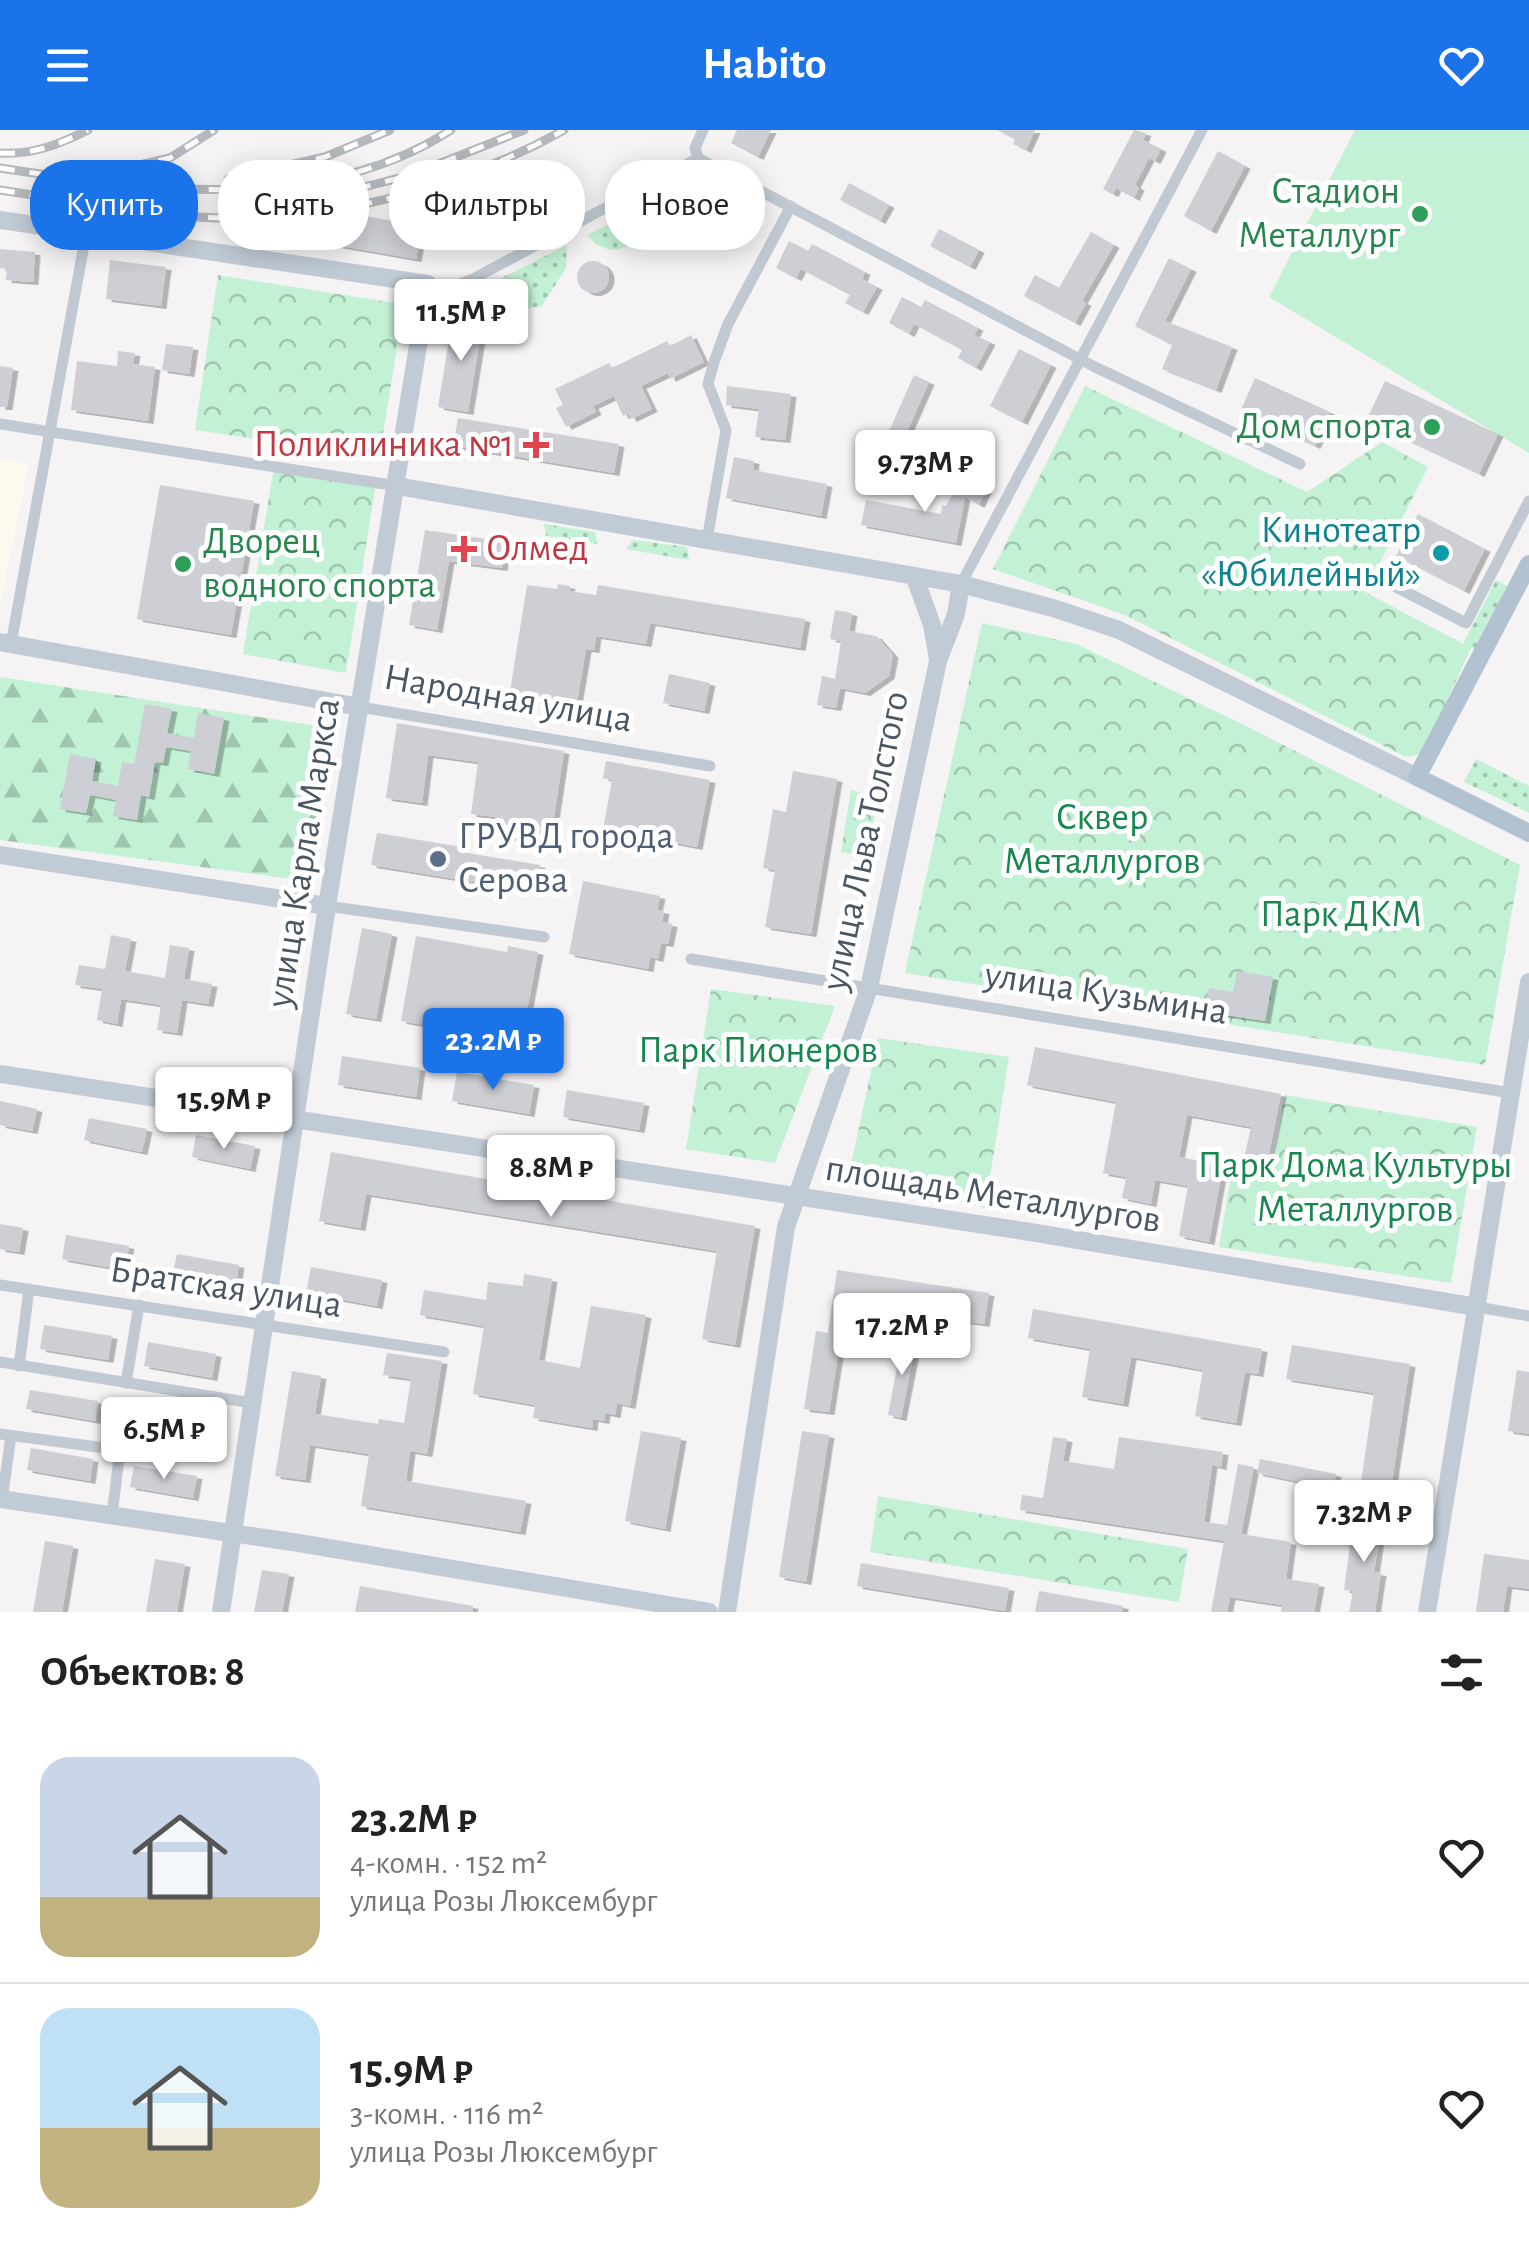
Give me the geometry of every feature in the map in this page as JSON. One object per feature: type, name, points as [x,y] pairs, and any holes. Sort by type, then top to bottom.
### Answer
[{"type":"main road","points":[[1529,564],[1418,777],[1529,834]]},
{"type":"street","points":[[703,130],[694,148],[698,158],[1081,360],[1300,464]]},
{"type":"street","name":"улица Льва Толстого","points":[[727,1612],[786,1228],[869,988],[938,661],[956,614],[961,584],[1202,130]]},
{"type":"street","points":[[195,250],[455,286],[698,158]]},
{"type":"street","points":[[706,540],[726,430],[708,384],[728,324],[791,206]]},
{"type":"street","points":[[0,220],[30,225]]},
{"type":"street","points":[[5,643],[83,250]]},
{"type":"street","name":"улица Карла Маркса","points":[[220,1612],[327,906],[428,284]]},
{"type":"street","points":[[0,424],[398,486],[961,584],[1119,630],[1418,777]]},
{"type":"street","points":[[1369,573],[1466,623],[1529,501]]},
{"type":"street","points":[[915,578],[932,626],[938,661]]},
{"type":"street","name":"Народная улица","points":[[5,643],[710,766]]},
{"type":"street","points":[[0,855],[544,937]]},
{"type":"street","name":"улица Кузьмина","points":[[691,959],[1511,1093]]},
{"type":"street","points":[[1427,1612],[1529,982]]},
{"type":"street","name":"площадь Металлургов","points":[[0,1074],[1048,1235],[1476,1307]]},
{"type":"street","name":"Братская улица","points":[[0,1285],[444,1352]]},
{"type":"street","points":[[19,1366],[29,1289]]},
{"type":"street","points":[[126,1382],[138,1305]]},
{"type":"street","points":[[1476,1307],[1529,1316]]},
{"type":"street","points":[[0,1362],[252,1403]]},
{"type":"street","points":[[112,1515],[120,1450],[5,1435],[1,1500],[709,1612]]},
{"type":"shaded area","points":[[0,459],[29,464],[0,605]]},
{"type":"green space","name":"Стадион Металлург","points":[[1355,130],[1529,130],[1529,453],[1269,297]]},
{"type":"green space","points":[[605,226],[605,247],[600,246],[587,235]]},
{"type":"green space","points":[[557,250],[567,250],[566,268],[542,306],[529,308],[466,296]]},
{"type":"green space","points":[[218,275],[395,303],[402,317],[381,446],[366,455],[195,430]]},
{"type":"green space","points":[[1085,386],[1307,492],[1382,442],[1428,467],[1365,592],[1471,648],[1422,754],[1406,757],[1125,615],[993,569]]},
{"type":"green space","points":[[274,467],[376,483],[346,673],[243,654]]},
{"type":"green space","points":[[544,524],[595,532],[598,544],[546,536]]},
{"type":"green space","points":[[633,540],[687,547],[689,560],[626,549]]},
{"type":"green space","points":[[1496,580],[1509,587],[1476,650],[1463,644]]},
{"type":"green space","name":"Сквер Металлургов","points":[[982,623],[1076,644],[1520,865],[1485,1065],[905,973]]},
{"type":"green space","points":[[0,677],[331,728],[306,881],[0,840]]},
{"type":"green space","points":[[1476,759],[1529,786],[1529,813],[1464,782]]},
{"type":"green space","points":[[851,790],[876,797],[870,857],[841,852]]},
{"type":"green space","name":"Парк Пионеров","points":[[711,989],[835,1006],[775,1163],[686,1149]]},
{"type":"green space","points":[[878,1038],[1009,1057],[985,1208],[849,1174]]},
{"type":"green space","name":"Парк Дома Культуры Металлургов","points":[[1284,1095],[1477,1127],[1451,1283],[1219,1247],[1233,1163],[1273,1170]]},
{"type":"green space","points":[[878,1496],[1188,1549],[1179,1602],[870,1552]]},
{"type":"building","points":[[737,130],[771,130],[758,157],[731,143]]},
{"type":"building","points":[[997,130],[1035,130],[1026,150]]},
{"type":"building","points":[[1134,130],[1146,133],[1143,140],[1161,149],[1155,161],[1149,158],[1135,185],[1139,188],[1134,198],[1116,188],[1113,194],[1103,189]]},
{"type":"building","points":[[1218,151],[1245,166],[1211,231],[1184,216]]},
{"type":"building","points":[[849,183],[889,205],[880,221],[840,200]]},
{"type":"building","points":[[369,217],[389,220],[389,250],[418,250],[416,259],[364,250],[369,250]]},
{"type":"building","points":[[939,229],[979,250],[970,267],[930,246]]},
{"type":"building","points":[[1091,232],[1114,245],[1082,301],[1086,303],[1075,323],[1024,296],[1035,275],[1059,288]]},
{"type":"building","points":[[789,241],[808,251],[812,244],[865,272],[862,279],[877,287],[863,312],[845,303],[850,295],[801,269],[796,278],[776,268]]},
{"type":"building","points":[[0,249],[35,252],[33,282],[6,280],[7,269],[0,268]]},
{"type":"building","points":[[1169,258],[1191,269],[1165,321],[1232,347],[1216,390],[1162,369],[1172,345],[1135,326]]},
{"type":"building","points":[[110,260],[166,267],[161,306],[106,299]]},
{"type":"building","points":[[593,261],[604,266],[609,277],[604,288],[593,293],[582,288],[577,277],[582,266]]},
{"type":"building","points":[[902,297],[921,307],[925,300],[978,328],[974,335],[990,342],[976,368],[958,358],[962,350],[914,324],[909,334],[889,323]]},
{"type":"building","points":[[453,316],[483,320],[468,412],[438,407]]},
{"type":"building","points":[[691,335],[704,362],[670,379],[668,373],[641,386],[652,409],[631,419],[628,413],[623,416],[614,396],[593,406],[596,412],[566,427],[556,408],[563,405],[555,389],[609,363],[612,368],[667,341],[670,346]]},
{"type":"building","points":[[166,344],[193,347],[189,374],[162,370]]},
{"type":"building","points":[[1019,349],[1051,365],[1022,422],[990,406]]},
{"type":"building","points":[[118,351],[135,353],[133,364],[155,367],[148,421],[71,410],[77,361],[117,366]]},
{"type":"building","points":[[0,366],[13,368],[7,407],[0,407]]},
{"type":"building","points":[[914,375],[929,382],[901,445],[886,438]]},
{"type":"building","points":[[1255,378],[1330,412],[1315,446],[1240,412]]},
{"type":"building","name":"Дом спорта","points":[[1385,381],[1498,434],[1479,474],[1366,421]]},
{"type":"building","points":[[727,386],[791,394],[785,440],[755,437],[759,409],[726,405]]},
{"type":"building","name":"Поликлиника №1","points":[[458,418],[619,444],[614,473],[453,446]]},
{"type":"building","points":[[734,457],[754,461],[753,470],[827,484],[821,516],[726,498]]},
{"type":"building","points":[[968,465],[968,481],[986,490],[979,505],[965,497],[956,543],[861,525],[866,500],[941,514],[942,505],[946,506]]},
{"type":"building","points":[[160,485],[254,501],[231,635],[137,619]]},
{"type":"building","name":"Кинотеатр «Юбилейный»","points":[[1418,514],[1485,549],[1464,591],[1396,556]]},
{"type":"building","points":[[425,530],[506,542],[502,568],[449,561],[437,630],[409,625]]},
{"type":"building","points":[[558,584],[570,586],[569,591],[596,595],[598,585],[805,619],[800,648],[650,623],[646,644],[596,636],[594,650],[586,649],[577,702],[510,691],[527,585],[557,589]]},
{"type":"building","points":[[835,610],[852,613],[849,631],[876,636],[893,655],[889,676],[865,693],[840,688],[836,708],[817,705],[822,676],[835,679],[841,641],[830,639]]},
{"type":"building","points":[[669,674],[710,683],[704,711],[663,703]]},
{"type":"building","points":[[145,704],[172,709],[167,733],[194,738],[198,713],[224,718],[214,774],[188,769],[191,751],[166,747],[163,763],[155,762],[149,797],[141,795],[137,820],[113,816],[116,800],[90,795],[86,813],[60,809],[70,754],[96,759],[92,781],[118,786],[122,762],[134,764]]},
{"type":"building","points":[[397,723],[564,751],[550,844],[494,835],[496,817],[471,814],[478,762],[428,755],[422,803],[386,798]]},
{"type":"building","points":[[606,761],[710,780],[697,847],[603,829],[612,780],[603,778]]},
{"type":"building","points":[[793,771],[837,779],[811,934],[765,927],[775,870],[763,868],[773,809],[786,812]]},
{"type":"building","name":"ГРУВД города Серова","points":[[377,833],[540,865],[536,892],[371,865]]},
{"type":"building","points":[[583,881],[660,896],[657,910],[664,911],[662,922],[672,924],[668,944],[661,943],[658,959],[650,957],[648,969],[569,954]]},
{"type":"building","points":[[362,928],[392,934],[376,1019],[346,1014]]},
{"type":"building","points":[[111,935],[131,939],[125,971],[165,978],[170,945],[189,948],[184,979],[212,984],[208,1004],[182,1000],[177,1033],[157,1030],[161,1005],[121,999],[117,1024],[97,1020],[102,989],[75,985],[79,965],[105,969]]},
{"type":"building","points":[[416,936],[507,952],[508,946],[538,952],[522,1037],[477,1029],[476,1034],[401,1021]]},
{"type":"building","points":[[1237,971],[1273,977],[1265,1021],[1205,1012],[1209,988],[1233,992]]},
{"type":"building","points":[[1035,1047],[1281,1094],[1267,1163],[1244,1159],[1251,1127],[1187,1115],[1179,1157],[1223,1165],[1209,1242],[1179,1236],[1188,1186],[1155,1180],[1151,1204],[1122,1198],[1126,1177],[1103,1173],[1116,1102],[1027,1085]]},
{"type":"building","points":[[342,1056],[420,1068],[416,1097],[338,1085]]},
{"type":"building","points":[[457,1072],[534,1085],[529,1114],[452,1101]]},
{"type":"building","points":[[567,1090],[644,1103],[639,1130],[563,1117]]},
{"type":"building","points":[[0,1101],[37,1109],[32,1131],[0,1125]]},
{"type":"building","points":[[89,1118],[147,1129],[142,1152],[84,1140]]},
{"type":"building","points":[[196,1135],[255,1146],[250,1169],[192,1157]]},
{"type":"building","points":[[331,1152],[755,1226],[735,1345],[702,1339],[717,1251],[366,1194],[360,1228],[319,1221]]},
{"type":"building","points":[[0,1224],[23,1228],[19,1252],[0,1249]]},
{"type":"building","points":[[66,1235],[129,1246],[125,1270],[62,1259]]},
{"type":"building","points":[[177,1254],[239,1265],[235,1289],[172,1278]]},
{"type":"building","points":[[311,1267],[382,1280],[377,1306],[306,1293]]},
{"type":"building","points":[[837,1270],[989,1293],[984,1324],[859,1305],[857,1319],[844,1317],[829,1412],[804,1409],[816,1331],[828,1333]]},
{"type":"building","points":[[524,1274],[552,1279],[539,1360],[580,1368],[591,1306],[646,1315],[630,1406],[617,1403],[615,1415],[605,1413],[604,1421],[593,1419],[592,1428],[533,1418],[535,1405],[473,1394],[484,1326],[420,1315],[424,1290],[486,1300],[488,1282],[523,1286]]},
{"type":"building","points":[[1033,1309],[1262,1349],[1258,1374],[1245,1372],[1236,1423],[1195,1416],[1203,1370],[1131,1357],[1123,1404],[1082,1397],[1090,1349],[1028,1338]]},
{"type":"building","points":[[44,1325],[112,1336],[108,1360],[40,1349]]},
{"type":"building","points":[[902,1340],[916,1342],[901,1418],[888,1415]]},
{"type":"building","points":[[148,1342],[216,1354],[212,1378],[144,1366]]},
{"type":"building","points":[[1292,1345],[1410,1364],[1390,1495],[1360,1490],[1374,1393],[1286,1379]]},
{"type":"building","points":[[387,1353],[442,1361],[427,1454],[410,1451],[406,1481],[526,1501],[520,1532],[361,1506],[369,1454],[310,1445],[305,1480],[275,1476],[292,1371],[321,1376],[315,1414],[378,1424],[379,1419],[404,1423],[411,1379],[383,1375]]},
{"type":"building","points":[[1517,1370],[1529,1372],[1529,1434],[1508,1431]]},
{"type":"building","points":[[30,1390],[98,1401],[95,1421],[26,1409]]},
{"type":"building","points":[[133,1407],[201,1419],[198,1438],[130,1426]]},
{"type":"building","points":[[641,1431],[681,1438],[665,1529],[625,1521]]},
{"type":"building","points":[[802,1431],[829,1435],[806,1582],[779,1577]]},
{"type":"building","points":[[1053,1437],[1067,1439],[1063,1461],[1114,1469],[1119,1437],[1223,1452],[1221,1467],[1212,1465],[1204,1522],[1227,1525],[1238,1464],[1254,1467],[1241,1534],[1291,1542],[1286,1579],[1319,1584],[1314,1612],[1281,1612],[1282,1605],[1230,1597],[1227,1612],[1211,1612],[1224,1541],[1020,1510],[1022,1495],[1043,1498]]},
{"type":"building","points":[[31,1448],[93,1459],[90,1481],[27,1470]]},
{"type":"building","points":[[1260,1459],[1336,1474],[1333,1489],[1257,1473]]},
{"type":"building","points":[[134,1466],[197,1476],[193,1498],[130,1487]]},
{"type":"building","points":[[1354,1516],[1382,1520],[1374,1572],[1381,1573],[1375,1612],[1349,1612],[1353,1591],[1344,1590]]},
{"type":"building","points":[[45,1541],[73,1546],[62,1612],[33,1612]]},
{"type":"building","points":[[1484,1554],[1529,1560],[1529,1589],[1507,1586],[1503,1612],[1476,1612]]},
{"type":"building","points":[[155,1559],[185,1564],[177,1612],[146,1612]]},
{"type":"building","points":[[861,1563],[1009,1588],[1005,1611],[857,1586]]},
{"type":"building","points":[[262,1570],[289,1574],[282,1612],[254,1612]]},
{"type":"building","points":[[360,1586],[473,1606],[472,1612],[355,1612]]},
{"type":"building","points":[[1039,1591],[1123,1606],[1123,1612],[1035,1612]]},
{"type":"railway","points":[[0,153],[46,148],[88,130]]},
{"type":"railway","points":[[161,160],[214,130]]},
{"type":"railway","points":[[312,160],[390,130]]},
{"type":"railway","points":[[0,168],[173,188],[289,186],[345,175],[400,157],[451,130]]},
{"type":"railway","points":[[369,186],[411,175],[524,130]]},
{"type":"railway","points":[[0,190],[172,215],[291,215],[339,209],[433,186],[479,170],[564,130]]},
{"type":"place","name":"Стадион Металлург","points":[[1420,214]]},
{"type":"place","name":"Дом спорта","points":[[1432,427]]},
{"type":"place","name":"Поликлиника №1","points":[[536,445]]},
{"type":"place","name":"Олмед","points":[[464,549]]},
{"type":"place","name":"Кинотеатр «Юбилейный»","points":[[1441,553]]},
{"type":"place","name":"Дворец водного спорта","points":[[183,564]]},
{"type":"place","name":"ГРУВД города Серова","points":[[438,859]]},
{"type":"park label","name":"Парк ДКМ","points":[[1341,915]]}]
